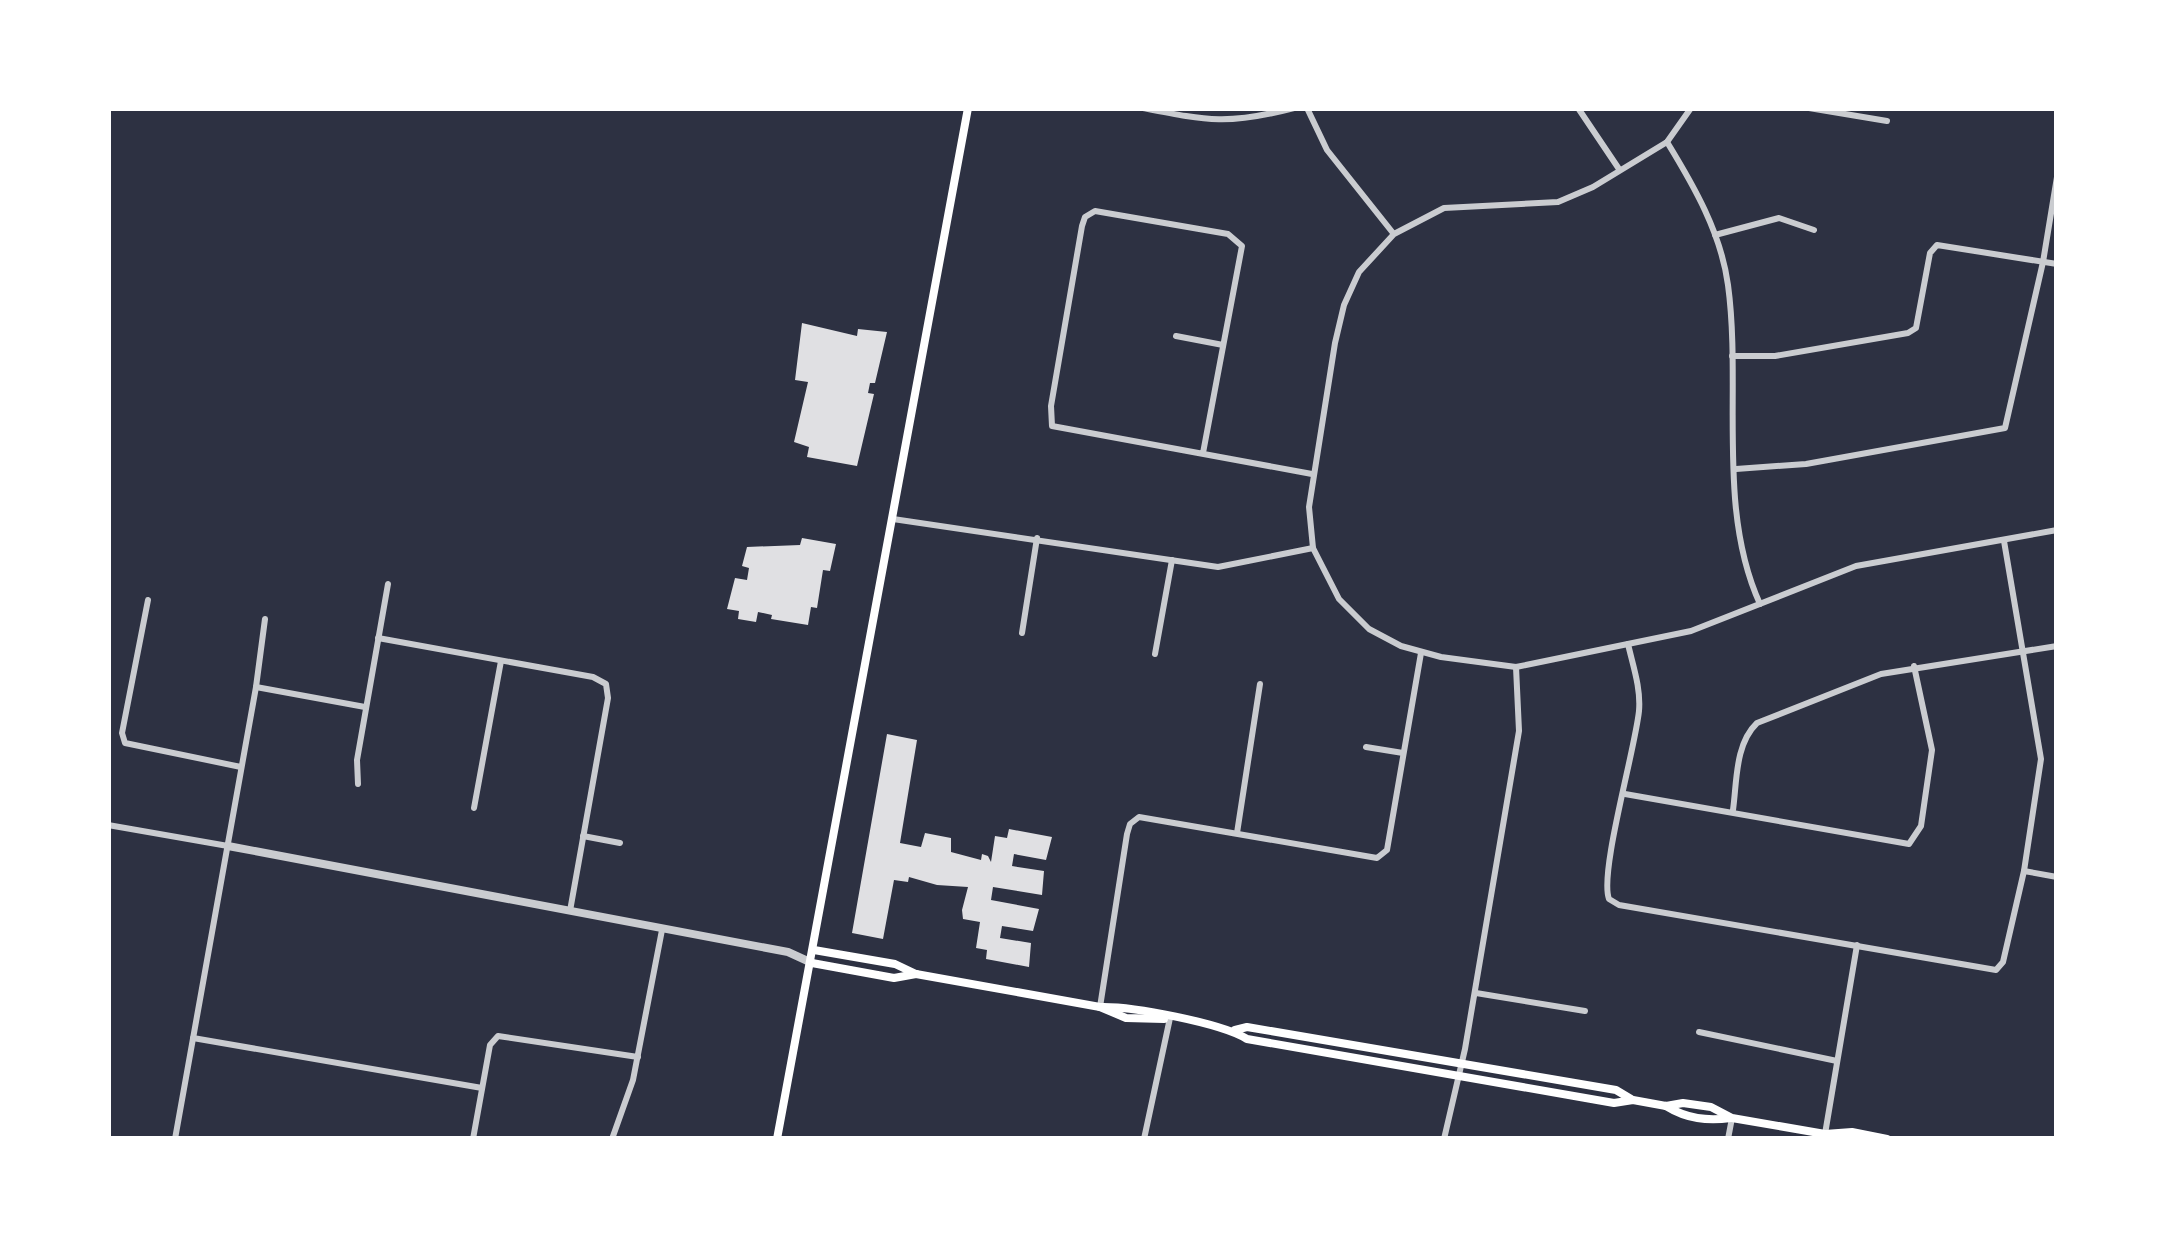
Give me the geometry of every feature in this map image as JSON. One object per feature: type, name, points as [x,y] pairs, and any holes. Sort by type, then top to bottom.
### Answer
[{"type":"main road","points":[[777,1139],[968,108]]},
{"type":"main road","points":[[814,950],[895,964],[916,974],[1100,1007],[1126,1018],[1170,1018],[1233,1031],[1247,1040],[1614,1103],[1633,1100],[1695,1118],[1732,1118],[1837,1139]]},
{"type":"main road","points":[[812,963],[894,978],[916,974]]},
{"type":"main road","points":[[1233,1031],[1247,1027],[1461,1063],[1616,1090],[1633,1100]]},
{"type":"main road","points":[[1825,1134],[1852,1132],[1887,1139]]},
{"type":"street","points":[[1143,108],[1214,122],[1294,108]]},
{"type":"street","points":[[1307,108],[1327,150],[1394,234]]},
{"type":"street","points":[[1578,108],[1618,170]]},
{"type":"street","points":[[1691,108],[1667,142],[1593,187],[1558,202],[1444,208],[1394,234],[1359,272],[1344,305],[1312,474],[1309,526],[1328,582],[1354,616],[1384,638],[1421,653],[1516,667],[1691,631],[1856,566],[2057,530]]},
{"type":"street","points":[[1809,108],[1887,121]]},
{"type":"street","points":[[1667,142],[1715,235],[1728,287],[1741,556],[1760,604]]},
{"type":"street","points":[[1736,469],[1806,464],[2005,428],[2057,177]]},
{"type":"street","points":[[1203,453],[1242,246],[1236,237],[1101,210],[1085,218],[1051,406],[1052,426],[1312,474]]},
{"type":"street","points":[[1715,235],[1779,218],[1814,230]]},
{"type":"street","points":[[1732,356],[1775,356],[1908,333],[1916,328],[1930,253],[1937,245],[2057,264]]},
{"type":"street","points":[[1176,336],[1223,345]]},
{"type":"street","points":[[893,519],[1234,566],[1313,548]]},
{"type":"street","points":[[1022,633],[1037,538]]},
{"type":"street","points":[[1628,644],[1640,707],[1605,879],[1609,899],[1619,905],[1996,970],[2003,962],[2024,871],[2041,759],[2004,541]]},
{"type":"street","points":[[1155,654],[1172,560]]},
{"type":"street","points":[[358,784],[357,760],[388,584]]},
{"type":"street","points":[[148,600],[122,733],[125,743],[241,767]]},
{"type":"street","points":[[175,1139],[265,619]]},
{"type":"street","points":[[378,638],[593,677],[608,687],[570,911]]},
{"type":"street","points":[[1733,810],[1742,746],[1757,723],[1861,681],[1914,666],[2057,646]]},
{"type":"street","points":[[1100,1007],[1130,824],[1139,817],[1378,858],[1387,850],[1421,653]]},
{"type":"street","points":[[474,808],[502,661]]},
{"type":"street","points":[[1625,794],[1910,844],[1921,826],[1932,750],[1914,666]]},
{"type":"street","points":[[1444,1139],[1520,731],[1516,667]]},
{"type":"street","points":[[1237,833],[1260,684]]},
{"type":"street","points":[[256,687],[365,707]]},
{"type":"street","points":[[1366,747],[1403,753]]},
{"type":"street","points":[[108,825],[792,953],[812,963]]},
{"type":"street","points":[[583,836],[620,843]]},
{"type":"street","points":[[2024,871],[2057,878]]},
{"type":"street","points":[[612,1139],[638,1057],[662,930]]},
{"type":"street","points":[[1825,1134],[1857,945]]},
{"type":"street","points":[[792,953],[814,950]]},
{"type":"street","points":[[1474,992],[1585,1011]]},
{"type":"street","points":[[1144,1139],[1170,1018]]},
{"type":"street","points":[[1699,1032],[1837,1060]]},
{"type":"street","points":[[473,1139],[490,1046],[500,1035],[638,1057]]},
{"type":"street","points":[[193,1038],[482,1088]]},
{"type":"street","points":[[1728,1139],[1732,1118]]},
{"type":"building","points":[[802,323],[857,336],[858,329],[887,332],[875,383],[870,383],[868,393],[874,394],[857,466],[807,457],[809,447],[794,442],[808,382],[795,380]]},
{"type":"building","points":[[802,538],[836,544],[830,571],[823,570],[817,608],[811,607],[808,625],[758,612],[756,622],[738,619],[739,611],[727,609],[735,578],[747,580],[749,568],[742,566],[747,547],[800,545]]},
{"type":"building","points":[[887,734],[917,740],[900,843],[921,847],[925,833],[951,838],[951,852],[981,860],[982,854],[991,862],[995,836],[1007,838],[1009,829],[1052,837],[1046,860],[1014,854],[1012,866],[1044,871],[1042,895],[993,887],[991,900],[1039,909],[1033,931],[1002,926],[1000,938],[1031,943],[1029,967],[986,959],[987,950],[976,948],[980,922],[963,919],[968,887],[909,877],[908,882],[894,880],[883,939],[852,933]]}]
